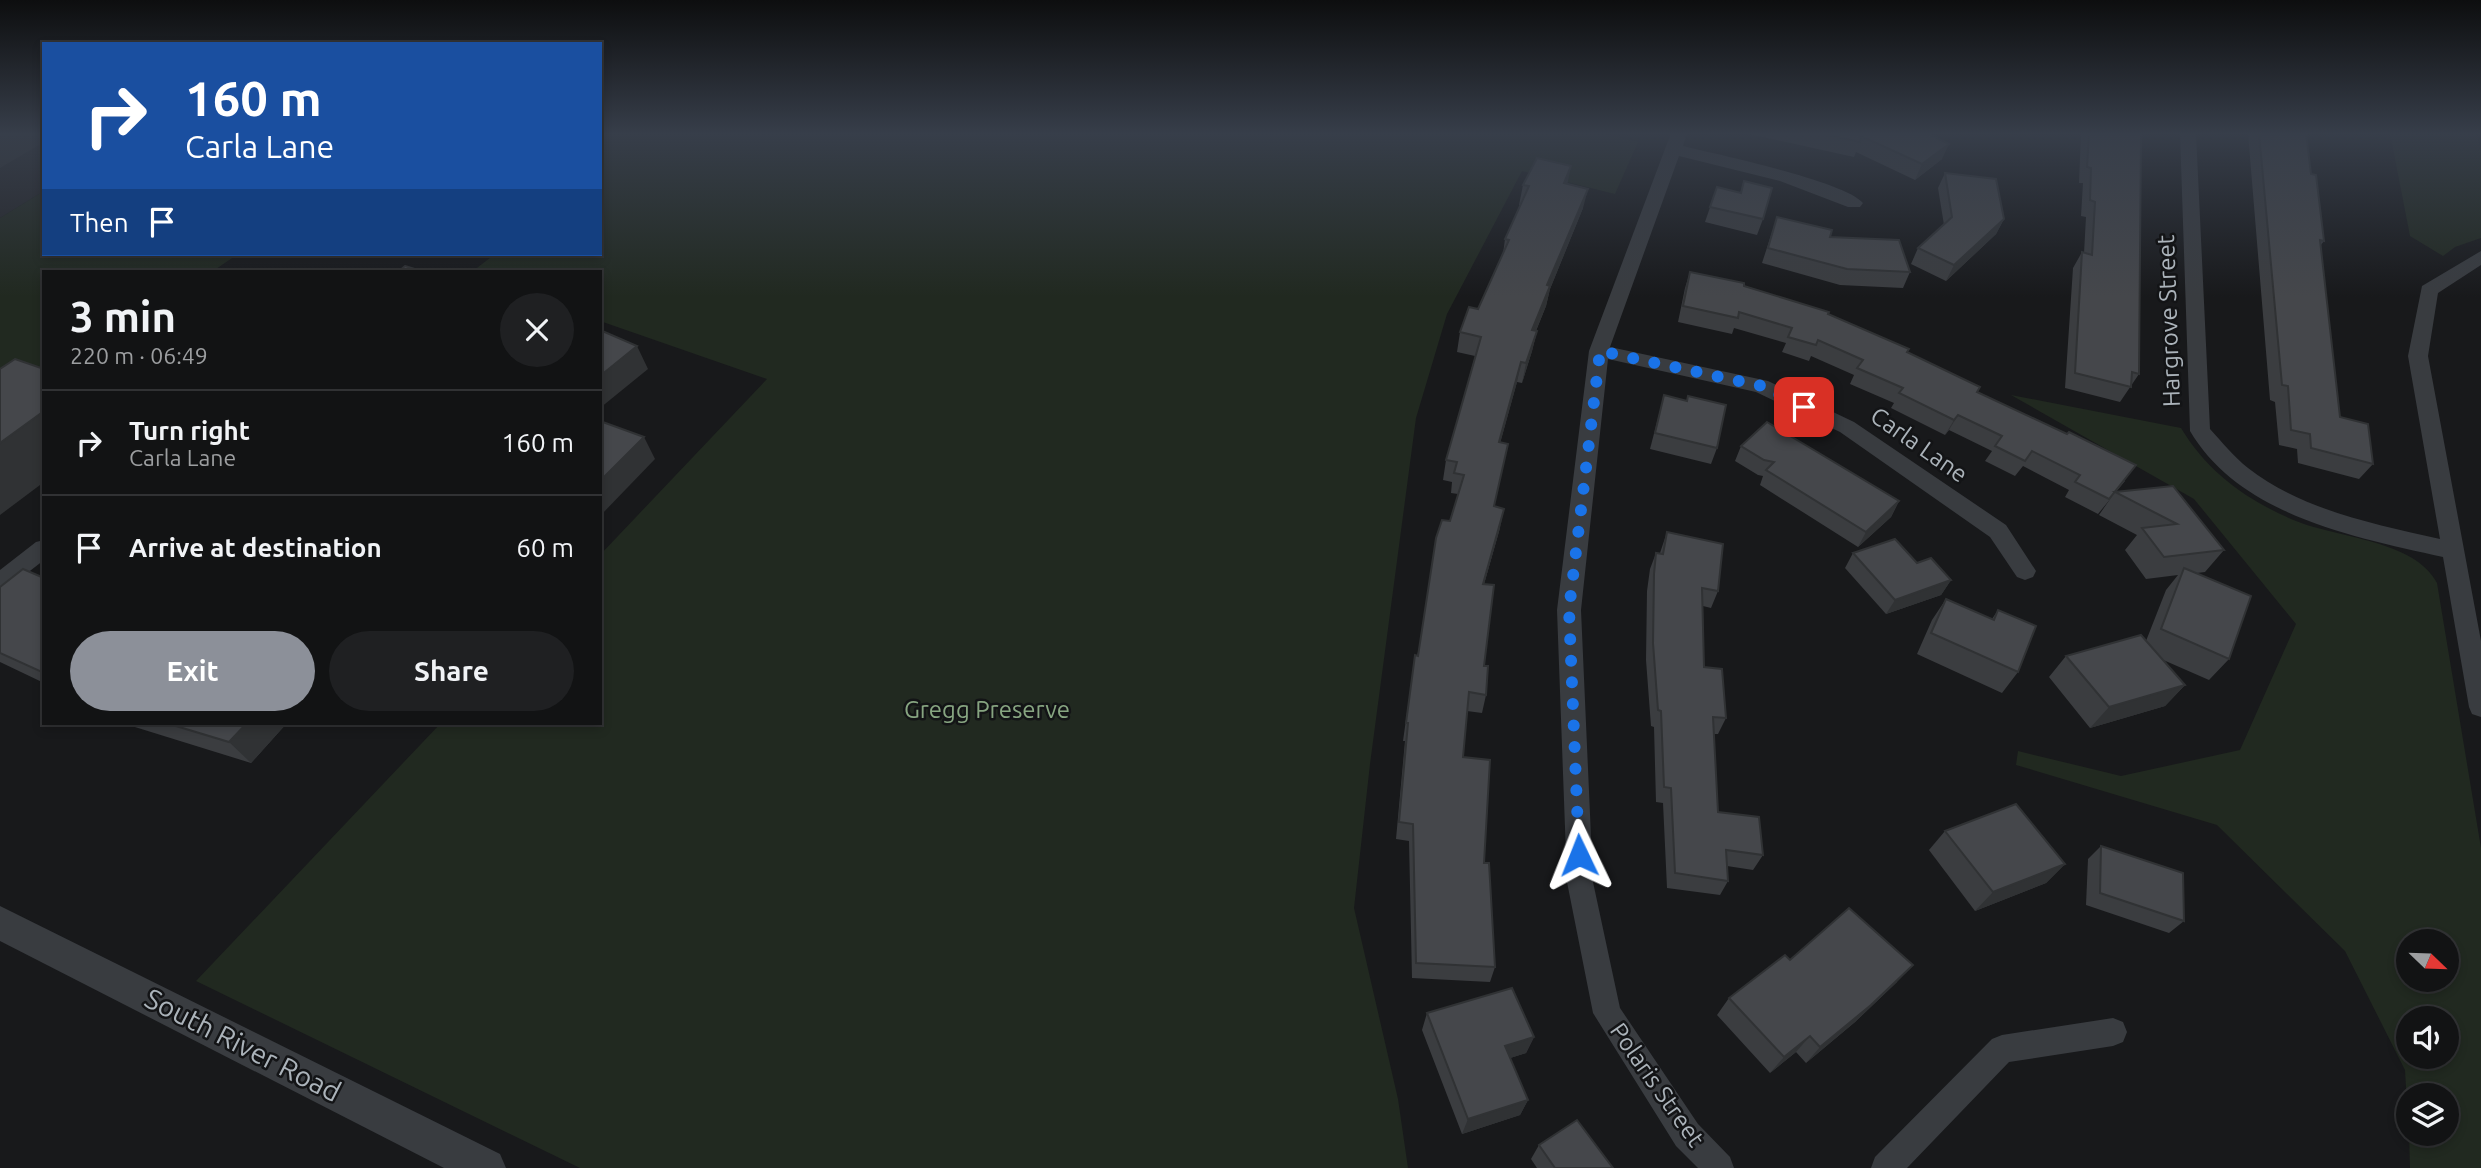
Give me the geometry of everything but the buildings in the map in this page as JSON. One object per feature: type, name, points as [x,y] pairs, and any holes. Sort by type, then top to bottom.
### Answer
[{"type":"street","name":"Polaris Street","points":[[1658,188],[1600,351],[1569,610],[1580,882],[1607,1013],[1687,1135],[1719,1168]]},
{"type":"street","points":[[1820,188],[1854,203]]},
{"type":"street","name":"Hargrove Street","points":[[2190,188],[2200,431],[2241,475],[2297,507],[2376,532],[2453,551]]},
{"type":"street","points":[[2481,257],[2429,290],[2418,356],[2481,707]]},
{"type":"street","name":"Carla Lane","points":[[1600,351],[1762,386],[1847,428],[1998,531],[2025,571]]},
{"type":"street","points":[[0,582],[42,550]]},
{"type":"street","name":"South River Road","points":[[0,923],[486,1168]]},
{"type":"street","points":[[1886,1168],[2002,1049],[2113,1032]]},
{"type":"shaded area","points":[[0,188],[42,188],[42,192],[0,218]]},
{"type":"green space","name":"Gregg Preserve","points":[[602,188],[1513,188],[1447,314],[1416,418],[1370,764],[1354,908],[1398,1099],[1408,1168],[580,1168],[196,981],[439,725],[602,725],[602,553],[767,379],[602,322],[602,270],[474,270],[492,256],[602,256]]},
{"type":"green space","name":"Gregg Preserve","points":[[1589,188],[1618,188],[1615,194]]},
{"type":"green space","points":[[2401,188],[2481,188],[2481,238],[2455,247],[2443,256],[2410,236]]},
{"type":"green space","points":[[42,192],[42,256],[235,256],[214,270],[42,270],[42,390],[0,420],[0,218]]},
{"type":"green space","points":[[2011,395],[2181,428],[2204,459],[2246,495],[2296,521],[2394,549],[2426,569],[2437,583],[2481,848],[2481,1168],[2410,1168],[2409,1146],[2459,1146],[2459,1083],[2406,1083],[2404,1069],[2459,1069],[2459,1006],[2396,1006],[2396,1052],[2345,951],[2217,825],[2016,765],[2018,751],[2121,776],[2240,750],[2296,624],[2194,499]]},
{"type":"route","points":[[1579,855],[1569,610],[1600,351],[1762,386],[1804,407]]}]
